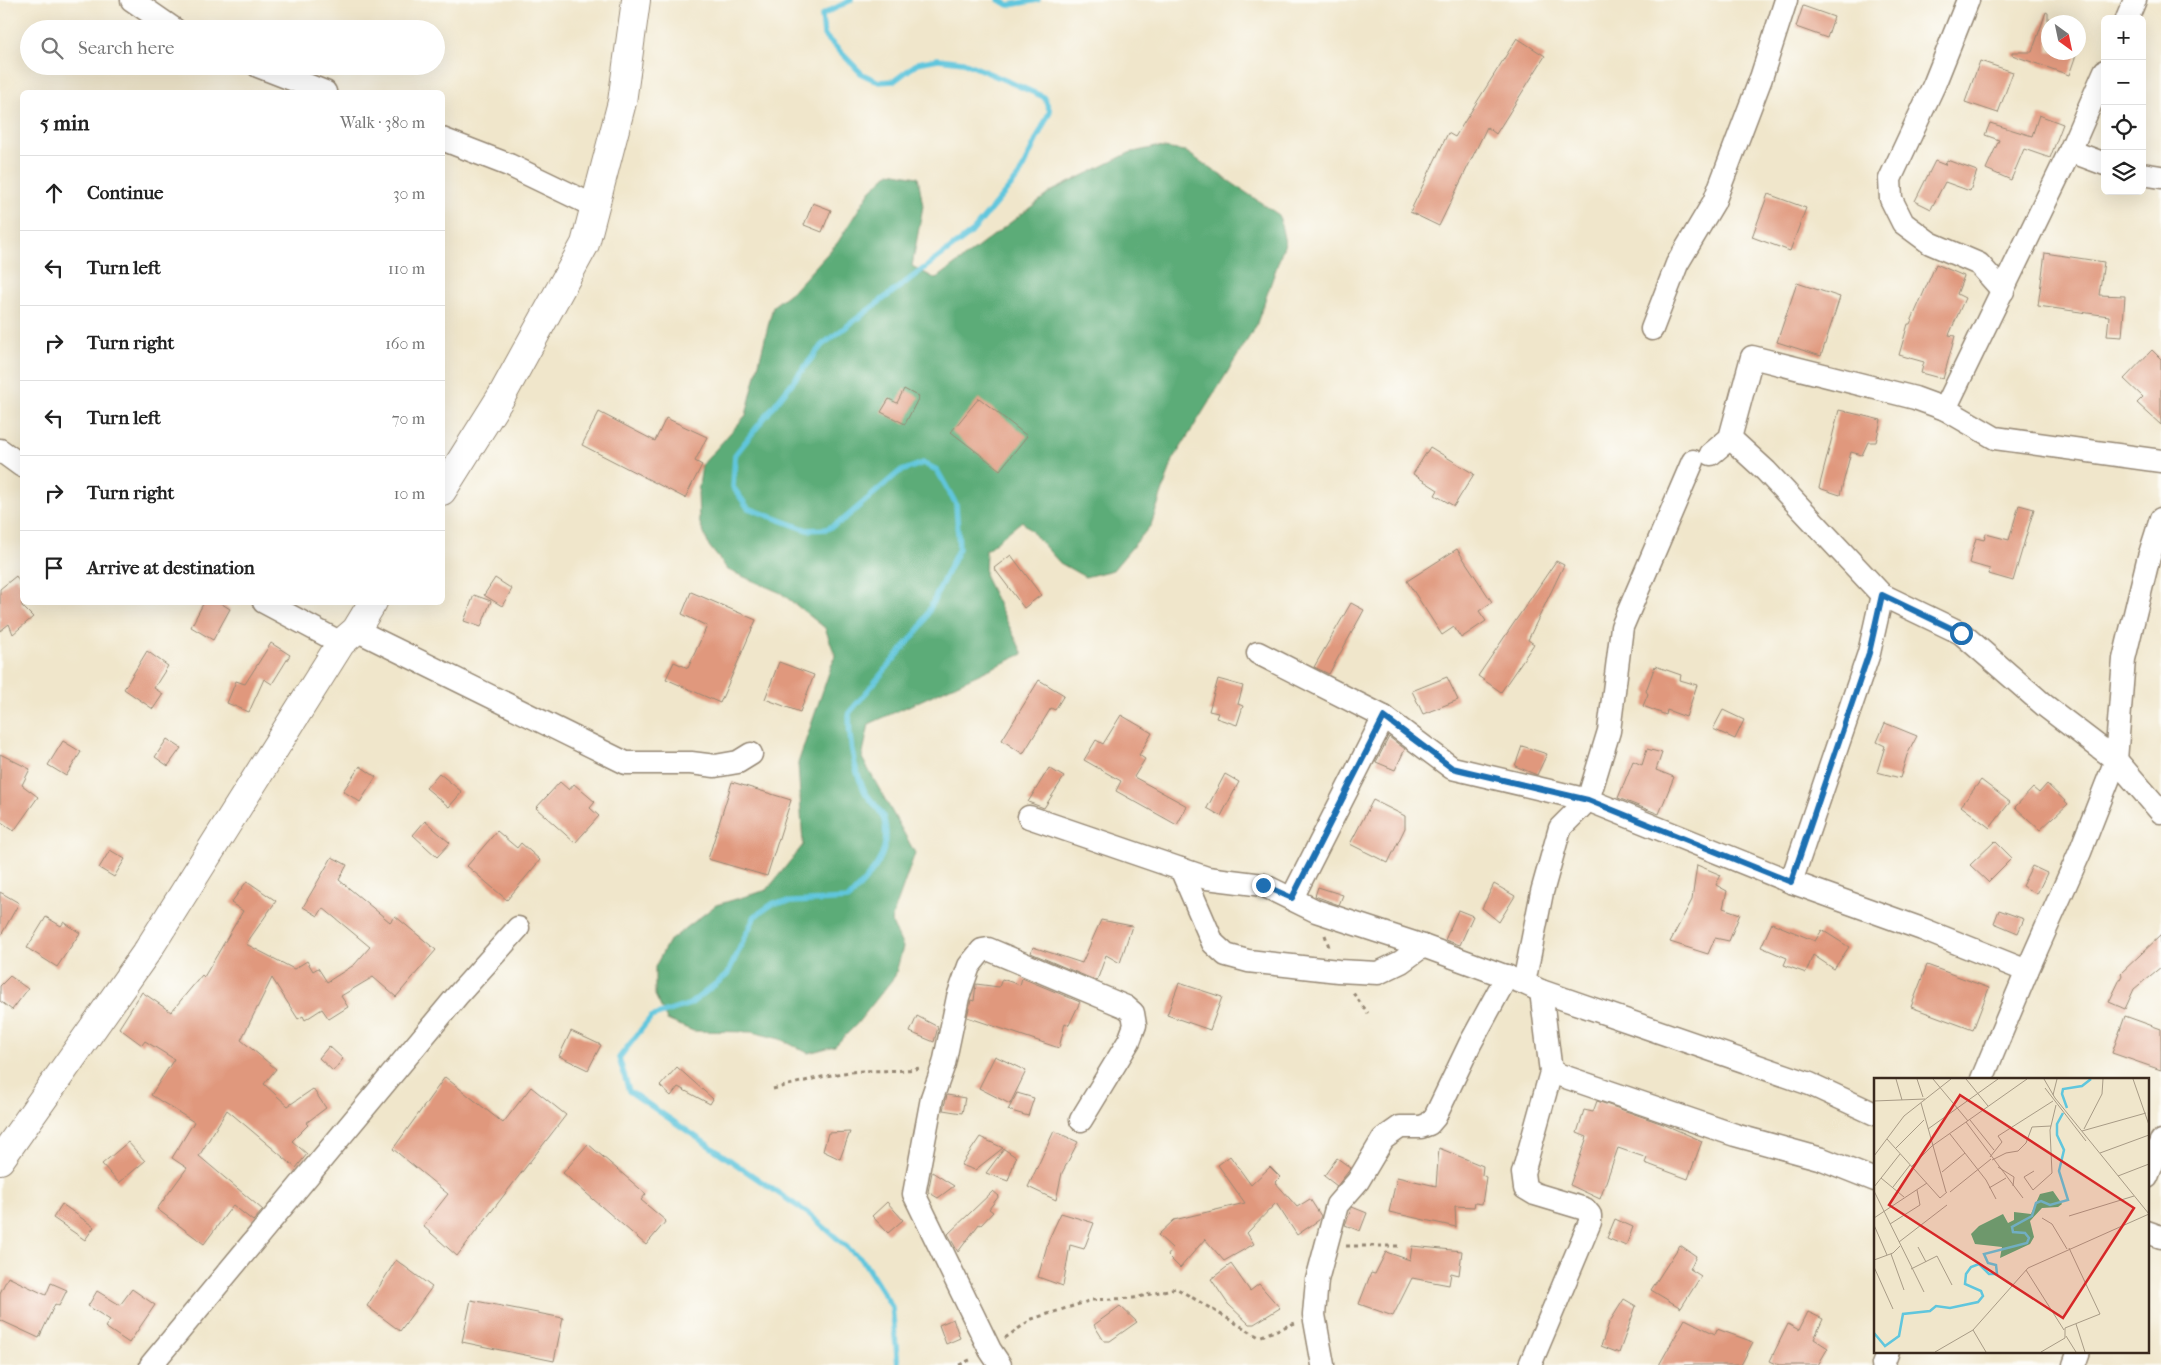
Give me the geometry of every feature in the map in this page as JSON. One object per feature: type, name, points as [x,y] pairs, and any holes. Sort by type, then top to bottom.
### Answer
[{"type":"street","points":[[132,0],[161,20]]},
{"type":"street","points":[[445,486],[501,397],[585,244],[622,102],[636,0]]},
{"type":"street","points":[[1652,329],[1677,264],[1714,202],[1761,78],[1786,0]]},
{"type":"street","points":[[1968,0],[1934,85],[1890,179],[1891,199],[1903,222],[1930,243],[1979,264],[2002,291]]},
{"type":"street","points":[[2129,15],[2135,0]]},
{"type":"street","points":[[281,75],[320,90]]},
{"type":"street","points":[[1945,409],[2070,152],[2101,80]]},
{"type":"street","points":[[445,140],[508,165],[594,206]]},
{"type":"street","points":[[2070,152],[2101,163]]},
{"type":"street","points":[[2146,175],[2161,177]]},
{"type":"street","points":[[1530,1365],[1590,1222],[1590,1215],[1585,1208],[1535,1194],[1525,1188],[1523,1173],[1551,1072],[1524,984],[1542,892],[1560,828],[1588,800],[1609,731],[1622,627],[1702,458],[1730,438],[1752,357],[1915,398],[1945,409],[1995,438],[2161,461]]},
{"type":"street","points":[[1730,438],[1766,472],[1882,595],[1961,633],[2044,706],[2116,760],[2161,812]]},
{"type":"street","points":[[0,450],[20,465]]},
{"type":"street","points":[[1982,1078],[2080,852],[2116,760],[2124,659],[2148,560],[2161,519]]},
{"type":"street","points":[[1791,882],[1869,653],[1882,595]]},
{"type":"street","points":[[271,605],[348,637],[626,763],[691,763],[715,766],[738,762],[751,754]]},
{"type":"street","points":[[0,1160],[148,950],[348,637],[371,605]]},
{"type":"street","points":[[1258,653],[1384,717],[1452,768],[1588,800],[1791,882],[1922,929],[2027,971]]},
{"type":"street","points":[[1292,898],[1384,717]]},
{"type":"street","points":[[1029,817],[1207,878],[1263,885],[1316,911],[1423,946],[1524,984],[1810,1084],[1874,1114]]},
{"type":"street","points":[[1180,869],[1213,943],[1226,955],[1248,961],[1338,972],[1378,973],[1401,962],[1423,946]]},
{"type":"street","points":[[151,1365],[457,996],[518,928]]},
{"type":"street","points":[[995,1357],[914,1194],[932,1098],[944,1064],[958,997],[969,966],[982,950],[988,949],[1126,1007],[1133,1013],[1135,1025],[1128,1041],[1081,1120]]},
{"type":"street","points":[[1323,1365],[1314,1315],[1317,1280],[1337,1206],[1358,1181],[1383,1139],[1400,1127],[1421,1127],[1429,1124],[1435,1117],[1470,1044],[1524,984]]},
{"type":"street","points":[[1551,1072],[1736,1134],[1822,1159],[1874,1180]]},
{"type":"street","points":[[2148,1174],[2161,1141]]},
{"type":"street","points":[[2148,1232],[2161,1237]]},
{"type":"street","points":[[1883,1365],[1888,1352]]},
{"type":"street","points":[[2074,1365],[2080,1352]]},
{"type":"path","points":[[773,1089],[825,1076],[862,1071],[903,1072],[944,1064]]},
{"type":"path","points":[[1325,1245],[1398,1246]]},
{"type":"path","points":[[959,1365],[995,1357],[1032,1319],[1092,1300],[1134,1298],[1176,1288],[1259,1337],[1314,1315]]},
{"type":"green space","points":[[1156,147],[1185,151],[1279,215],[1285,243],[1256,326],[1173,460],[1151,525],[1113,570],[1085,577],[1060,563],[1022,521],[986,550],[985,577],[1023,654],[869,724],[862,758],[915,853],[891,921],[903,947],[895,976],[856,1025],[835,1046],[808,1053],[780,1039],[752,1032],[693,1031],[667,1020],[655,995],[655,967],[668,942],[716,905],[767,890],[803,845],[798,763],[835,655],[825,628],[781,593],[728,570],[709,546],[699,521],[698,493],[702,465],[746,415],[773,306],[795,289],[838,242],[870,191],[890,172],[918,177],[923,206],[912,266],[936,279],[1052,191],[1129,153]]},
{"type":"building","points":[[1803,6],[1834,17],[1827,38],[1796,27]]},
{"type":"building","points":[[2041,26],[2041,60],[2074,60],[2069,75],[2012,55],[2012,52],[2032,52]]},
{"type":"building","points":[[1517,38],[1545,56],[1496,134],[1487,127],[1439,226],[1410,212],[1448,133],[1455,137]]},
{"type":"building","points":[[1980,61],[2013,72],[1998,113],[1965,102]]},
{"type":"building","points":[[2039,115],[2063,124],[2050,158],[2024,149],[2011,180],[1986,169],[1999,140],[1985,135],[1990,123],[2032,136]]},
{"type":"building","points":[[1947,160],[1977,171],[1970,191],[1945,182],[1931,209],[1915,201],[1935,161],[1945,165]]},
{"type":"building","points":[[1768,194],[1806,208],[1790,251],[1752,237]]},
{"type":"building","points":[[813,203],[831,210],[822,232],[804,225]]},
{"type":"building","points":[[2045,253],[2104,262],[2099,295],[2125,296],[2122,337],[2107,336],[2109,316],[2038,306]]},
{"type":"building","points":[[1936,264],[1964,276],[1957,294],[1965,298],[1949,335],[1955,336],[1943,379],[1921,373],[1924,362],[1899,355],[1908,324],[1910,324]]},
{"type":"building","points":[[1797,283],[1840,297],[1821,356],[1777,342]]},
{"type":"building","points":[[2152,350],[2161,359],[2161,425],[2137,403],[2143,397],[2124,379]]},
{"type":"building","points":[[904,389],[919,397],[905,424],[881,412],[889,399],[897,403]]},
{"type":"building","points":[[979,398],[1027,436],[1000,470],[951,432]]},
{"type":"building","points":[[1839,410],[1881,420],[1876,442],[1868,442],[1862,455],[1851,452],[1840,495],[1819,488]]},
{"type":"building","points":[[599,412],[655,441],[666,418],[707,437],[695,461],[702,465],[685,498],[582,445]]},
{"type":"building","points":[[1430,447],[1474,474],[1454,506],[1435,495],[1438,490],[1413,474]]},
{"type":"building","points":[[2019,505],[2034,509],[2013,581],[1989,574],[1990,569],[1969,563],[1976,538],[1984,540],[1986,534],[2009,540]]},
{"type":"building","points":[[1457,549],[1492,602],[1479,611],[1486,621],[1461,638],[1454,627],[1442,635],[1407,581]]},
{"type":"building","points":[[1011,555],[1041,595],[1024,608],[994,568]]},
{"type":"building","points":[[1556,561],[1564,565],[1528,640],[1534,644],[1501,692],[1478,676]]},
{"type":"building","points":[[16,576],[20,583],[20,605],[33,617],[13,634],[9,624],[0,631],[0,589]]},
{"type":"building","points":[[495,578],[512,589],[502,606],[484,595]]},
{"type":"building","points":[[691,592],[756,620],[720,703],[666,679],[674,662],[688,668],[707,626],[682,614]]},
{"type":"building","points":[[474,595],[491,601],[481,627],[464,621]]},
{"type":"building","points":[[1351,603],[1364,610],[1329,674],[1314,667]]},
{"type":"building","points":[[202,605],[224,605],[230,609],[213,640],[191,627]]},
{"type":"building","points":[[271,643],[290,655],[272,684],[264,679],[249,712],[227,703],[236,681],[245,684]]},
{"type":"building","points":[[147,651],[168,666],[154,688],[163,694],[153,709],[124,689]]},
{"type":"building","points":[[779,662],[814,675],[800,712],[765,699]]},
{"type":"building","points":[[1655,666],[1681,675],[1680,680],[1697,685],[1686,717],[1667,710],[1666,715],[1643,706]]},
{"type":"building","points":[[1447,677],[1458,700],[1423,714],[1412,691]]},
{"type":"building","points":[[1218,679],[1243,686],[1238,704],[1243,706],[1237,725],[1216,718],[1218,713],[1209,711]]},
{"type":"building","points":[[1039,680],[1064,695],[1055,710],[1051,708],[1023,754],[1002,740]]},
{"type":"building","points":[[1723,710],[1744,720],[1735,739],[1713,729]]},
{"type":"building","points":[[1121,715],[1152,733],[1139,755],[1145,759],[1134,777],[1187,806],[1177,825],[1116,791],[1121,781],[1084,760],[1096,740],[1103,744]]},
{"type":"building","points":[[1885,723],[1917,736],[1907,755],[1900,778],[1877,772],[1885,746],[1877,742]]},
{"type":"building","points":[[1389,737],[1405,749],[1395,770],[1376,762]]},
{"type":"building","points":[[167,739],[181,748],[168,766],[155,757]]},
{"type":"building","points":[[63,741],[81,752],[66,776],[48,765]]},
{"type":"building","points":[[1522,746],[1547,754],[1537,775],[1515,766]]},
{"type":"building","points":[[1647,749],[1662,753],[1656,770],[1674,777],[1659,814],[1618,798],[1633,761],[1642,765]]},
{"type":"building","points":[[0,754],[30,769],[22,785],[38,797],[14,831],[0,821]]},
{"type":"building","points":[[360,766],[376,777],[360,802],[343,791]]},
{"type":"building","points":[[1049,768],[1064,777],[1044,808],[1028,802]]},
{"type":"building","points":[[439,773],[462,792],[449,807],[426,788]]},
{"type":"building","points":[[1225,774],[1239,782],[1221,816],[1207,808]]},
{"type":"building","points":[[1981,780],[2010,802],[1990,828],[1961,806]]},
{"type":"building","points":[[560,782],[569,790],[574,784],[595,802],[590,808],[599,816],[575,843],[536,808]]},
{"type":"building","points":[[732,782],[791,800],[767,876],[708,859]]},
{"type":"building","points":[[2047,784],[2068,804],[2040,830],[2015,807],[2033,788],[2039,793]]},
{"type":"building","points":[[1373,800],[1405,816],[1405,828],[1388,863],[1350,844]]},
{"type":"building","points":[[425,821],[450,843],[437,857],[413,835]]},
{"type":"building","points":[[497,831],[517,848],[521,843],[540,860],[507,900],[467,866]]},
{"type":"building","points":[[1995,841],[2012,858],[1988,882],[1970,865]]},
{"type":"building","points":[[110,850],[125,859],[114,877],[99,868]]},
{"type":"building","points":[[332,857],[347,865],[339,880],[390,922],[395,916],[436,950],[396,997],[373,977],[341,996],[348,1007],[329,1019],[322,1009],[305,1020],[303,1016],[298,1019],[272,978],[241,1040],[276,1069],[264,1084],[288,1106],[313,1089],[326,1108],[306,1123],[308,1125],[292,1141],[307,1154],[296,1168],[227,1110],[199,1156],[263,1210],[253,1221],[233,1205],[204,1244],[157,1209],[187,1168],[172,1158],[194,1122],[151,1095],[174,1059],[145,1041],[142,1045],[119,1028],[142,992],[171,1012],[202,975],[204,977],[243,911],[231,903],[247,881],[276,901],[246,944],[294,969],[307,961],[313,971],[318,968],[327,982],[354,965],[370,947],[323,908],[318,916],[303,907]]},
{"type":"building","points":[[1697,865],[1721,875],[1716,885],[1727,891],[1723,908],[1740,914],[1729,941],[1715,938],[1708,954],[1670,942],[1692,900]]},
{"type":"building","points":[[2032,866],[2047,873],[2037,894],[2022,886]]},
{"type":"building","points":[[1494,884],[1515,896],[1499,922],[1482,908]]},
{"type":"building","points":[[1318,887],[1343,895],[1339,905],[1315,896]]},
{"type":"building","points":[[0,892],[19,903],[0,937]]},
{"type":"building","points":[[1458,910],[1473,916],[1460,945],[1445,940]]},
{"type":"building","points":[[1999,910],[2024,919],[2018,933],[1994,923]]},
{"type":"building","points":[[46,917],[61,926],[64,922],[80,933],[57,967],[27,948]]},
{"type":"building","points":[[1101,920],[1132,926],[1120,963],[1106,955],[1097,981],[1031,953],[1033,947],[1082,963]]},
{"type":"building","points":[[1772,923],[1815,941],[1822,930],[1849,947],[1834,969],[1813,955],[1806,973],[1784,965],[1787,958],[1761,947]]},
{"type":"building","points":[[2161,935],[2161,967],[2134,989],[2125,1009],[2109,1002],[2122,975],[2121,973]]},
{"type":"building","points":[[1927,965],[1989,988],[1973,1030],[1911,1007]]},
{"type":"building","points":[[10,976],[28,989],[12,1010],[0,1001],[0,986]]},
{"type":"building","points":[[1022,978],[1080,1002],[1069,1025],[1065,1023],[1059,1048],[967,1017],[971,1000],[974,1001],[976,984],[999,987],[1002,979],[1020,985]]},
{"type":"building","points":[[1179,983],[1222,997],[1210,1030],[1167,1015]]},
{"type":"building","points":[[917,1016],[938,1027],[934,1042],[910,1032]]},
{"type":"building","points":[[2125,1016],[2161,1029],[2161,1070],[2112,1053]]},
{"type":"building","points":[[571,1031],[601,1045],[588,1070],[559,1056]]},
{"type":"building","points":[[329,1046],[343,1059],[333,1071],[319,1058]]},
{"type":"building","points":[[995,1056],[1026,1071],[1010,1104],[979,1088]]},
{"type":"building","points":[[677,1067],[713,1099],[710,1104],[678,1087],[671,1096],[660,1086]]},
{"type":"building","points":[[445,1077],[503,1123],[531,1087],[566,1115],[457,1256],[423,1226],[448,1194],[393,1149]]},
{"type":"building","points":[[1017,1093],[1034,1098],[1028,1116],[1008,1110]]},
{"type":"building","points":[[947,1095],[965,1098],[962,1113],[943,1110]]},
{"type":"building","points":[[1597,1101],[1663,1124],[1702,1141],[1688,1179],[1645,1163],[1647,1158],[1618,1148],[1600,1199],[1570,1185],[1587,1137],[1577,1133],[1584,1110],[1593,1112]]},
{"type":"building","points":[[1054,1131],[1078,1142],[1062,1173],[1056,1200],[1028,1187]]},
{"type":"building","points":[[850,1132],[840,1159],[823,1151],[828,1133]]},
{"type":"building","points":[[980,1137],[1003,1148],[975,1170],[961,1165]]},
{"type":"building","points":[[128,1142],[145,1161],[119,1183],[102,1164]]},
{"type":"building","points":[[588,1144],[646,1194],[641,1200],[666,1221],[646,1245],[563,1173]]},
{"type":"building","points":[[1439,1148],[1483,1166],[1482,1175],[1486,1177],[1482,1204],[1475,1203],[1474,1207],[1455,1206],[1456,1227],[1389,1212],[1397,1177],[1436,1186]]},
{"type":"building","points":[[1004,1149],[1016,1157],[1008,1181],[986,1173]]},
{"type":"building","points":[[1230,1156],[1251,1185],[1270,1167],[1280,1177],[1275,1182],[1297,1207],[1310,1199],[1321,1216],[1319,1220],[1297,1235],[1276,1203],[1247,1233],[1254,1244],[1224,1261],[1205,1239],[1180,1268],[1168,1256],[1172,1248],[1158,1235],[1174,1220],[1245,1203],[1218,1165]]},
{"type":"building","points":[[1337,1158],[1351,1168],[1337,1186],[1324,1176]]},
{"type":"building","points":[[932,1172],[954,1186],[938,1198],[928,1192]]},
{"type":"building","points":[[993,1191],[999,1196],[989,1209],[993,1212],[981,1225],[979,1224],[958,1252],[948,1234]]},
{"type":"building","points":[[887,1202],[903,1220],[888,1233],[872,1216]]},
{"type":"building","points":[[62,1204],[94,1227],[85,1240],[53,1218]]},
{"type":"building","points":[[1352,1207],[1367,1213],[1360,1231],[1345,1225]]},
{"type":"building","points":[[1061,1213],[1094,1223],[1084,1249],[1070,1245],[1063,1286],[1038,1277],[1049,1239]]},
{"type":"building","points":[[1615,1219],[1633,1227],[1626,1246],[1607,1238]]},
{"type":"building","points":[[1680,1245],[1696,1256],[1690,1269],[1701,1276],[1681,1308],[1651,1290]]},
{"type":"building","points":[[1412,1246],[1462,1251],[1459,1275],[1451,1273],[1449,1285],[1412,1278],[1393,1316],[1359,1304],[1371,1273],[1375,1274],[1386,1252],[1410,1260]]},
{"type":"building","points":[[396,1260],[432,1287],[400,1331],[367,1306]]},
{"type":"building","points":[[1231,1264],[1250,1291],[1259,1284],[1280,1308],[1254,1324],[1249,1324],[1228,1304],[1211,1279]]},
{"type":"building","points":[[8,1277],[46,1295],[51,1283],[67,1290],[59,1306],[55,1304],[39,1338],[0,1320],[0,1293]]},
{"type":"building","points":[[132,1289],[155,1305],[129,1343],[105,1327],[110,1320],[88,1306],[97,1291],[120,1305]]},
{"type":"building","points":[[1624,1299],[1636,1306],[1619,1353],[1601,1346],[1609,1323]]},
{"type":"building","points":[[471,1300],[563,1318],[554,1361],[462,1342]]},
{"type":"building","points":[[1120,1306],[1137,1322],[1110,1341],[1104,1341],[1094,1325]]},
{"type":"building","points":[[1808,1312],[1823,1319],[1814,1339],[1828,1348],[1818,1365],[1779,1365],[1770,1361],[1788,1324],[1799,1330]]},
{"type":"building","points":[[953,1319],[960,1338],[946,1344],[939,1325]]},
{"type":"building","points":[[1685,1319],[1715,1334],[1717,1329],[1753,1342],[1741,1365],[1659,1365]]},
{"type":"waterway","points":[[851,0],[822,15],[824,35],[862,74],[879,82],[894,81],[918,63],[938,59],[963,62],[1044,97],[1050,111],[1019,176],[971,233],[822,345],[735,455],[733,487],[748,508],[807,530],[827,529],[843,520],[899,472],[923,463],[937,470],[956,504],[959,548],[921,627],[849,713],[851,744],[857,773],[865,792],[884,820],[885,844],[877,864],[848,899],[774,903],[755,916],[727,975],[690,1004],[651,1017],[619,1058],[629,1091],[809,1214],[863,1261],[892,1307],[898,1365]]},
{"type":"waterway","points":[[999,0],[1009,5],[1038,0]]},
{"type":"route","points":[[1263,885],[1292,898],[1352,776],[1384,717],[1452,768],[1588,800],[1791,882],[1869,653],[1882,595],[1961,633]]}]
